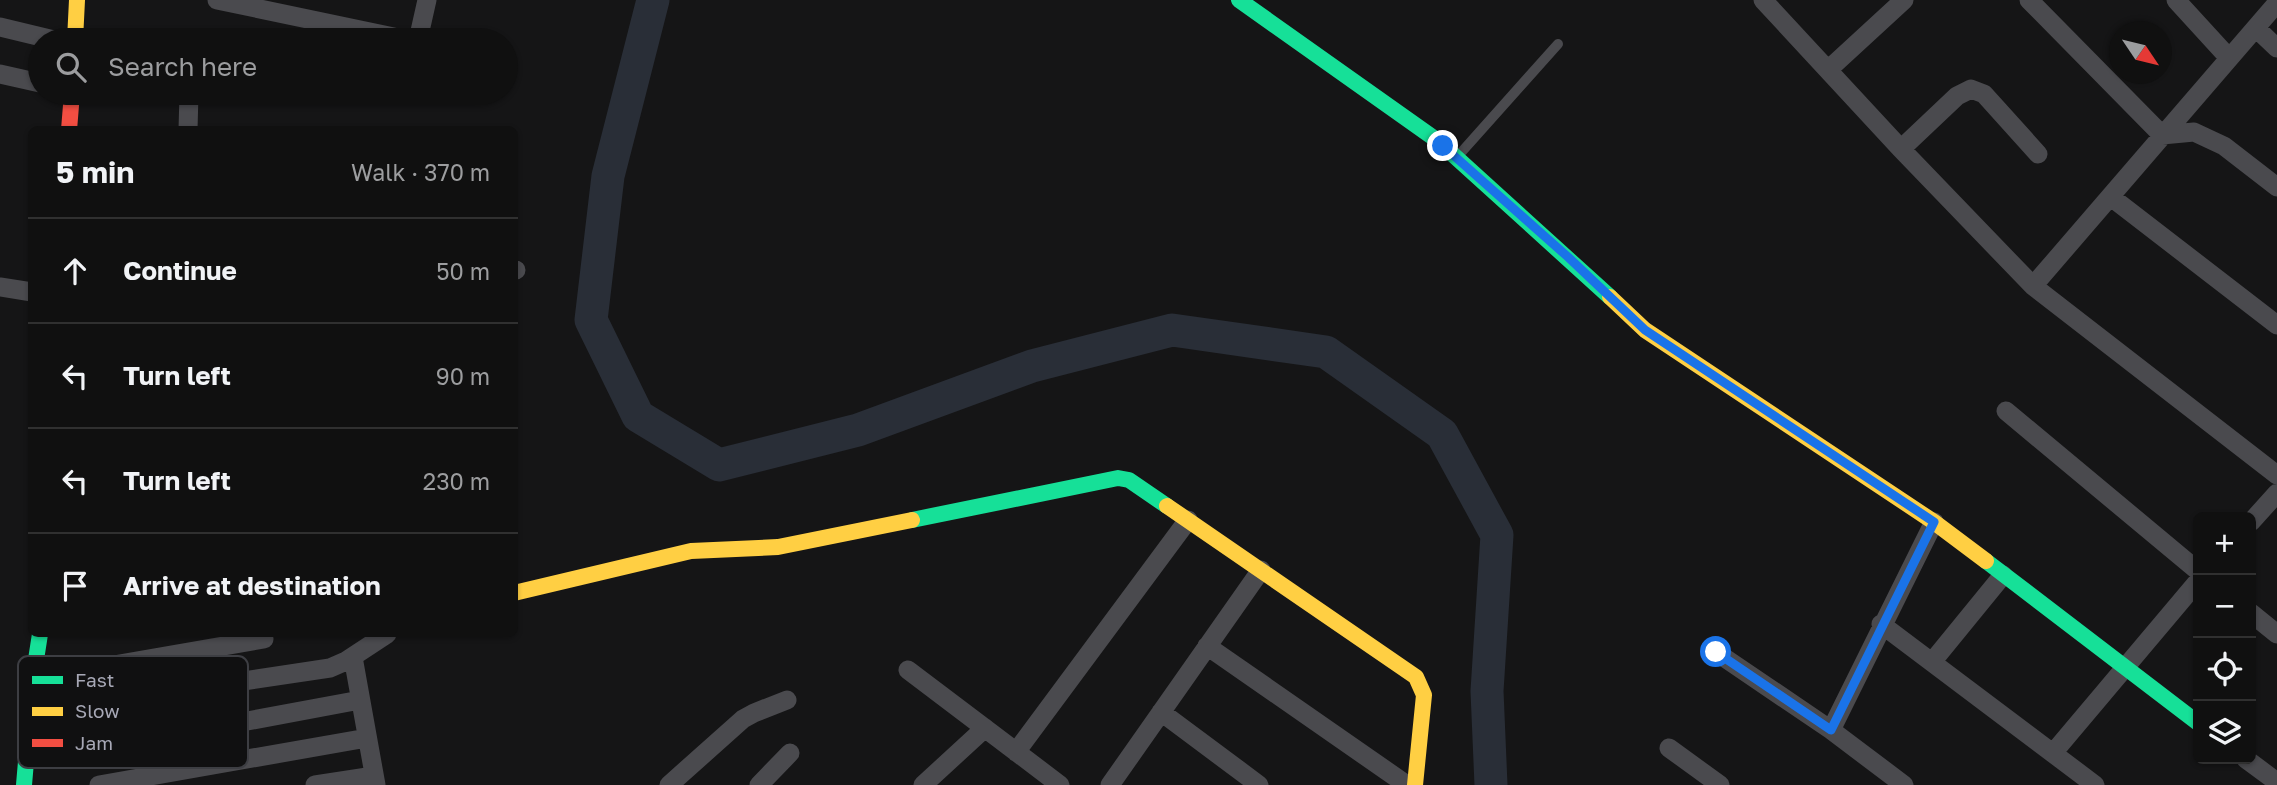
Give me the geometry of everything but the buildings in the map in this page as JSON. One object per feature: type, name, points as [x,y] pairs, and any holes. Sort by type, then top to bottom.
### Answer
[{"type":"street","points":[[76,28],[78,0]]},
{"type":"street","points":[[217,0],[351,28]]},
{"type":"street","points":[[421,28],[427,0]]},
{"type":"street","points":[[1239,0],[1438,141],[1645,330],[1934,522],[2193,719]]},
{"type":"street","points":[[1763,0],[2033,286],[2277,475]]},
{"type":"street","points":[[2029,0],[2162,135]]},
{"type":"street","points":[[2176,0],[2229,58]]},
{"type":"street","points":[[1829,69],[1901,1]]},
{"type":"street","points":[[2033,286],[2277,3]]},
{"type":"street","points":[[0,27],[28,34]]},
{"type":"street","points":[[2256,27],[2277,48]]},
{"type":"street","points":[[0,74],[28,80]]},
{"type":"street","points":[[1901,149],[1957,96],[1971,89],[1984,94],[2038,154]]},
{"type":"street","points":[[69,126],[71,105]]},
{"type":"street","points":[[188,126],[189,105]]},
{"type":"street","points":[[2162,135],[2194,132],[2224,146],[2277,187]]},
{"type":"street","points":[[2111,197],[2277,325]]},
{"type":"street","points":[[0,287],[28,291]]},
{"type":"street","points":[[2006,411],[2193,567]]},
{"type":"street","points":[[518,592],[691,551],[778,547],[1118,478],[1129,480],[1416,677],[1424,695],[1415,785]]},
{"type":"street","points":[[2256,516],[2277,493]]},
{"type":"street","points":[[1016,752],[1188,520]]},
{"type":"street","points":[[1831,730],[1881,624],[1934,522]]},
{"type":"street","points":[[1110,785],[1261,570]]},
{"type":"street","points":[[1933,662],[2003,575]]},
{"type":"street","points":[[2053,753],[2193,587]]},
{"type":"street","points":[[2256,617],[2277,634]]},
{"type":"street","points":[[1881,624],[2095,785]]},
{"type":"street","points":[[36,656],[40,637]]},
{"type":"street","points":[[248,680],[330,668],[353,657],[383,637]]},
{"type":"street","points":[[163,656],[264,639]]},
{"type":"street","points":[[1207,646],[1407,785]]},
{"type":"street","points":[[1716,652],[1831,730],[1904,785]]},
{"type":"street","points":[[315,785],[375,780],[353,657]]},
{"type":"street","points":[[908,670],[1060,785]]},
{"type":"street","points":[[248,721],[360,700]]},
{"type":"street","points":[[668,785],[744,719],[787,700]]},
{"type":"street","points":[[1161,712],[1259,785]]},
{"type":"street","points":[[923,785],[985,728]]},
{"type":"street","points":[[248,759],[367,738]]},
{"type":"street","points":[[1669,748],[1720,785]]},
{"type":"street","points":[[760,785],[790,753]]},
{"type":"street","points":[[2253,764],[2277,782]]},
{"type":"street","points":[[99,785],[196,768]]},
{"type":"lane","points":[[1457,158],[1558,44]]},
{"type":"waterway","points":[[653,0],[608,176],[591,320],[638,416],[719,465],[858,430],[1032,366],[1172,330],[1326,352],[1442,434],[1497,535],[1487,691],[1491,785]]},
{"type":"traffic: fast","points":[[1239,0],[1438,141],[1610,297]]},
{"type":"traffic: fast","points":[[912,520],[1118,478],[1129,480],[1167,506]]},
{"type":"traffic: fast","points":[[1986,561],[2193,719]]},
{"type":"traffic: fast","points":[[37,656],[40,637]]},
{"type":"traffic: fast","points":[[24,785],[25,768]]},
{"type":"traffic: slow","points":[[76,28],[77,0]]},
{"type":"traffic: slow","points":[[1610,297],[1645,330],[1934,522],[1986,561]]},
{"type":"traffic: slow","points":[[1167,506],[1416,677],[1424,695],[1415,785]]},
{"type":"traffic: slow","points":[[518,592],[691,551],[778,547],[912,520]]},
{"type":"traffic: jam","points":[[69,126],[71,105]]},
{"type":"route","points":[[1443,146],[1568,257],[1634,322],[1934,522],[1881,624],[1831,730],[1716,652]]}]
